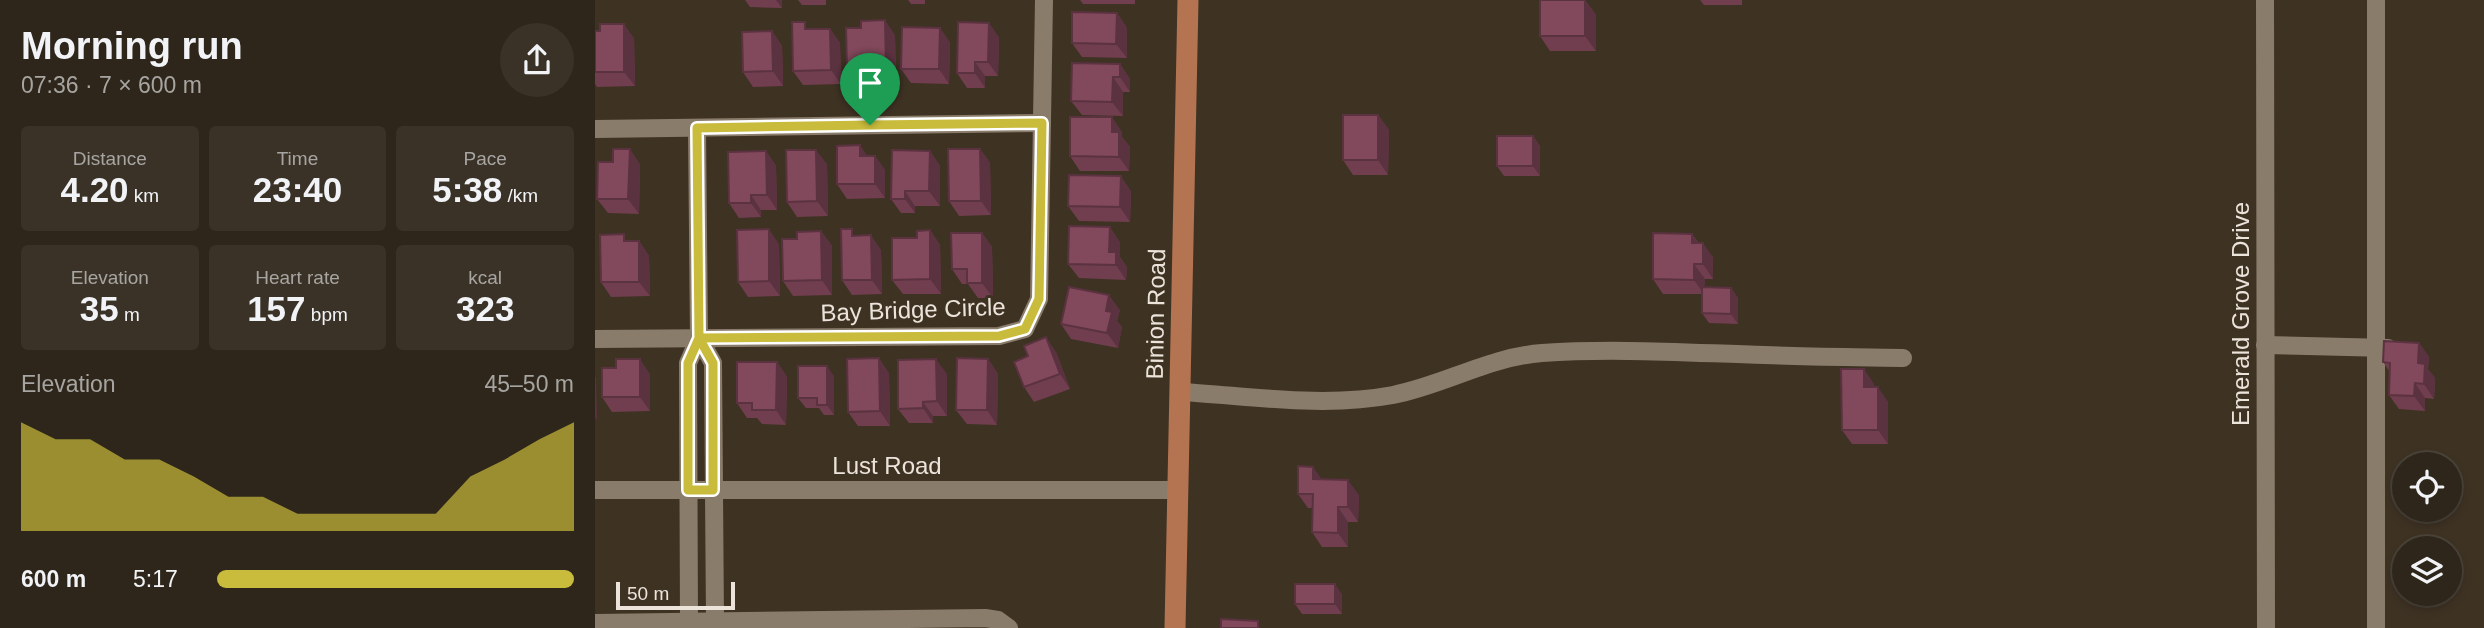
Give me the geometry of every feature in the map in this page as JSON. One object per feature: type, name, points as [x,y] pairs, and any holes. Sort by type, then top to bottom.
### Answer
[{"type":"main road","name":"Binion Road","points":[[1175,628],[1188,0]]},
{"type":"street","name":"Bay Bridge Circle","points":[[595,339],[999,336],[1025,329],[1039,299],[1044,0]]},
{"type":"street","name":"Emerald Grove Drive","points":[[2265,0],[2266,628]]},
{"type":"street","points":[[2376,0],[2377,628]]},
{"type":"street","points":[[595,129],[1042,123]]},
{"type":"street","points":[[689,622],[688,363],[699,338],[697,128]]},
{"type":"street","points":[[699,338],[713,363],[715,621]]},
{"type":"street","points":[[2265,345],[2406,348]]},
{"type":"street","points":[[1181,392],[1303,400],[1392,395],[1495,361],[1542,353],[1688,352],[1903,358]]},
{"type":"street","name":"Lust Road","points":[[595,490],[1179,491]]},
{"type":"street","points":[[595,623],[715,621],[890,624],[985,618],[998,620],[1009,628]]},
{"type":"building","points":[[1540,0],[1585,0],[1585,36],[1540,36]]},
{"type":"building","points":[[1072,12],[1117,13],[1116,44],[1072,43]]},
{"type":"building","points":[[885,20],[886,69],[847,69],[846,28],[861,28],[861,21]]},
{"type":"building","points":[[792,22],[805,22],[805,29],[830,29],[831,70],[793,71]]},
{"type":"building","points":[[958,22],[989,23],[988,62],[975,62],[975,73],[957,73]]},
{"type":"building","points":[[600,24],[624,24],[624,72],[595,72],[595,31],[600,31]]},
{"type":"building","points":[[902,27],[940,28],[939,69],[901,69]]},
{"type":"building","points":[[772,31],[773,71],[743,72],[742,32]]},
{"type":"building","points":[[1072,63],[1120,64],[1120,77],[1113,77],[1112,102],[1071,101]]},
{"type":"building","points":[[1343,115],[1378,115],[1378,160],[1343,160]]},
{"type":"building","points":[[1070,117],[1112,117],[1112,132],[1119,132],[1119,157],[1070,156]]},
{"type":"building","points":[[1497,136],[1533,136],[1533,166],[1497,166]]},
{"type":"building","points":[[860,145],[860,156],[875,156],[875,184],[837,184],[837,146]]},
{"type":"building","points":[[613,149],[630,149],[628,199],[597,199],[598,162],[613,162]]},
{"type":"building","points":[[948,149],[980,149],[981,201],[949,201]]},
{"type":"building","points":[[786,150],[816,150],[817,201],[787,202]]},
{"type":"building","points":[[892,150],[930,151],[929,191],[905,191],[905,199],[891,199]]},
{"type":"building","points":[[766,151],[767,195],[751,195],[751,203],[729,203],[728,152]]},
{"type":"building","points":[[1069,175],[1121,176],[1120,207],[1068,206]]},
{"type":"building","points":[[1069,226],[1110,227],[1109,252],[1116,252],[1116,265],[1068,264]]},
{"type":"building","points":[[769,229],[769,281],[738,282],[737,230]]},
{"type":"building","points":[[841,229],[852,229],[852,236],[871,235],[872,280],[842,280]]},
{"type":"building","points":[[930,230],[930,279],[892,280],[892,238],[917,238],[917,231]]},
{"type":"building","points":[[821,231],[822,280],[783,281],[782,239],[797,239],[797,232]]},
{"type":"building","points":[[951,233],[982,233],[982,283],[967,283],[967,269],[952,269]]},
{"type":"building","points":[[1653,233],[1692,234],[1692,243],[1703,243],[1703,264],[1694,264],[1694,280],[1653,279]]},
{"type":"building","points":[[624,234],[624,241],[639,241],[639,282],[601,282],[600,235]]},
{"type":"building","points":[[1069,287],[1109,295],[1106,311],[1112,312],[1107,333],[1061,324]]},
{"type":"building","points":[[1702,287],[1731,288],[1731,314],[1702,313]]},
{"type":"building","points":[[1046,337],[1060,374],[1024,387],[1014,362],[1028,356],[1024,346]]},
{"type":"building","points":[[2384,341],[2419,343],[2418,363],[2425,364],[2424,384],[2415,383],[2414,396],[2389,395],[2390,363],[2383,362]]},
{"type":"building","points":[[879,358],[880,411],[848,412],[847,359]]},
{"type":"building","points":[[957,358],[988,359],[987,410],[956,410]]},
{"type":"building","points":[[616,359],[640,359],[640,397],[602,397],[602,368],[616,368]]},
{"type":"building","points":[[936,359],[937,401],[923,402],[923,408],[898,409],[898,360]]},
{"type":"building","points":[[737,362],[777,362],[776,410],[752,410],[752,403],[737,403]]},
{"type":"building","points":[[798,366],[827,366],[827,405],[817,405],[817,398],[798,398]]},
{"type":"building","points":[[1841,369],[1864,369],[1864,387],[1878,387],[1878,430],[1842,430]]},
{"type":"building","points":[[1298,466],[1313,467],[1313,479],[1348,480],[1348,507],[1338,507],[1338,533],[1312,532],[1313,494],[1298,494]]},
{"type":"building","points":[[1295,584],[1335,584],[1335,604],[1295,604]]},
{"type":"building","points":[[1221,619],[1258,621],[1258,628],[1221,628]]},
{"type":"route","points":[[870,125],[697,128],[699,338],[688,363],[688,490],[713,490],[713,363],[699,338],[999,336],[1025,329],[1039,299],[1042,123],[870,125]]}]
